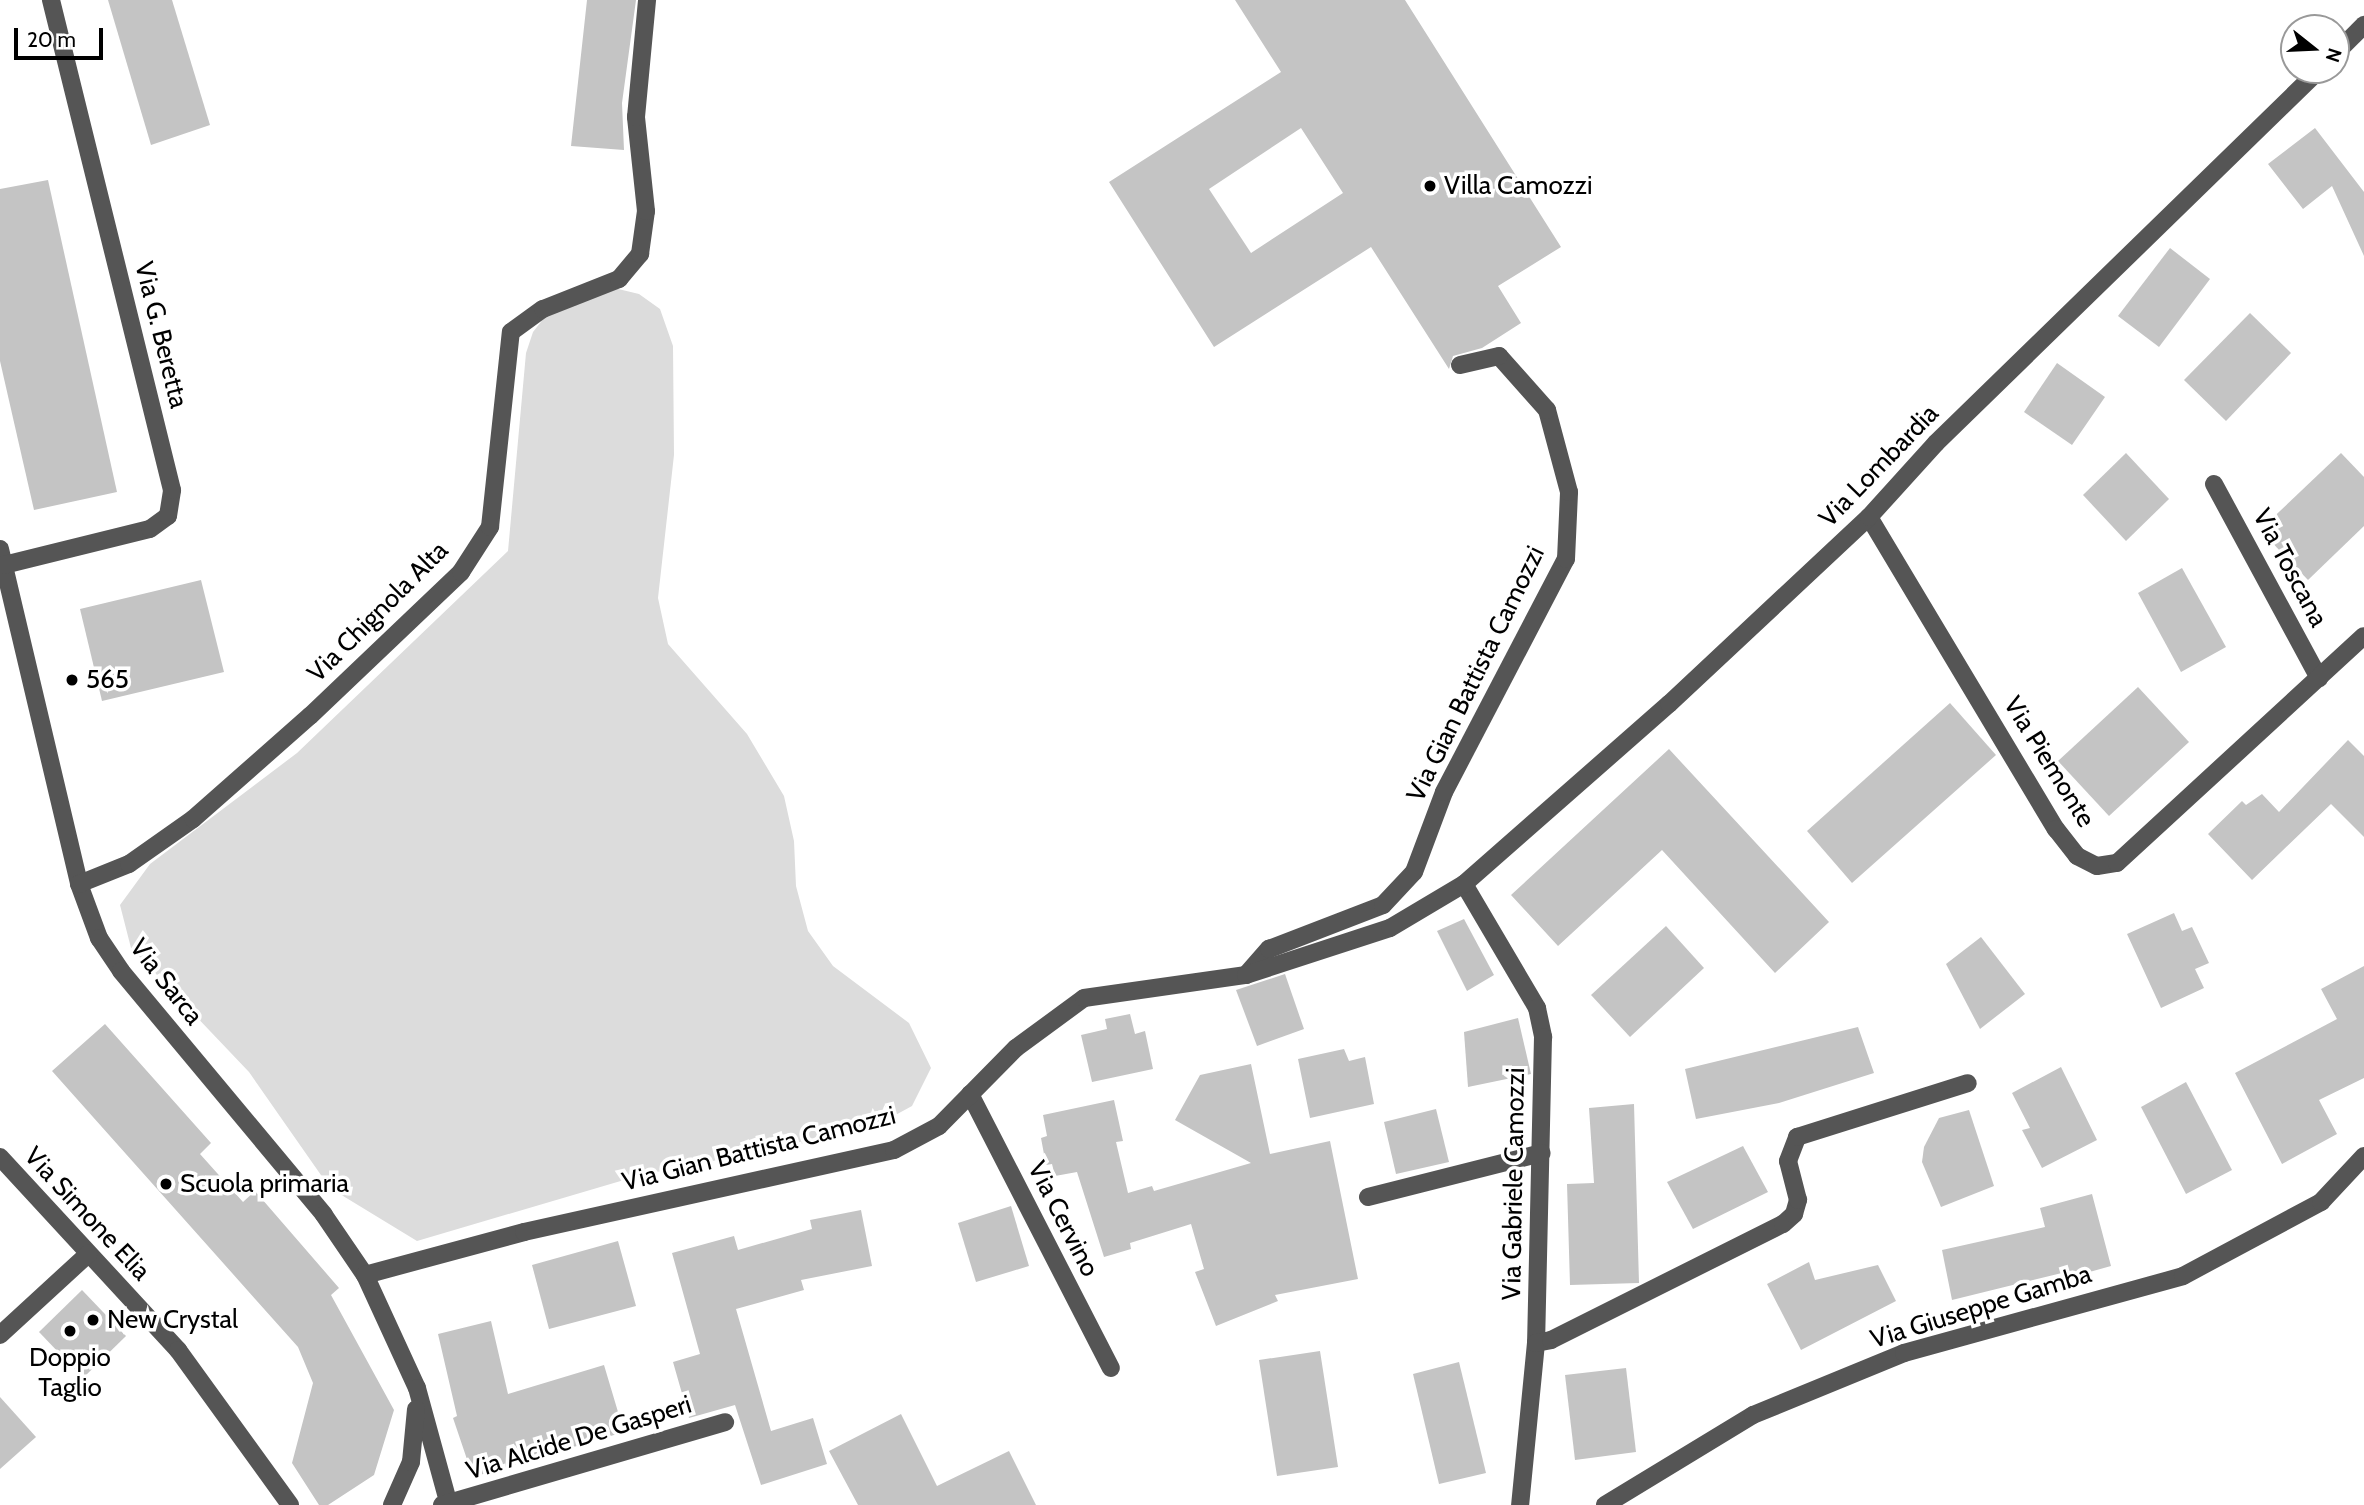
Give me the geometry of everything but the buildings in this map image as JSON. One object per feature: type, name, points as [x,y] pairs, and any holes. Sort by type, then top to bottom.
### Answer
[{"type":"street","name":"Via G. Beretta","points":[[2,557],[150,529],[168,516],[172,490],[51,0]]},
{"type":"street","name":"Via Chignola Alta","points":[[79,884],[129,864],[193,819],[310,716],[461,572],[489,527],[511,332],[543,309],[619,279],[640,254],[646,211],[636,117],[647,0]]},
{"type":"street","name":"Via Lombardia","points":[[1464,884],[1669,704],[1869,517],[1936,443],[2305,84]]},
{"type":"street","name":"Via Gian Battista Camozzi","points":[[1246,975],[1269,949],[1383,905],[1414,872],[1444,792],[1566,559],[1569,492],[1547,410],[1499,356],[1460,365]]},
{"type":"street","name":"Via Toscana","points":[[2214,484],[2319,678]]},
{"type":"street","name":"Via Piemonte","points":[[1869,517],[2056,829],[2077,856],[2096,866],[2117,863],[2364,636]]},
{"type":"street","name":"Via Sarca","points":[[2,557],[79,884],[99,938],[121,971],[324,1215],[365,1275],[417,1388],[449,1505]]},
{"type":"street","name":"Via Gian Battista Camozzi","points":[[365,1275],[524,1232],[894,1150],[939,1126],[1016,1048],[1084,998],[1246,975],[1390,928],[1464,884]]},
{"type":"street","name":"Via Gabriele Camozzi","points":[[1464,884],[1537,1008],[1543,1037],[1536,1343],[1520,1505]]},
{"type":"street","points":[[1536,1343],[1551,1340],[1783,1224],[1794,1214],[1798,1200],[1788,1161],[1797,1137],[1968,1083]]},
{"type":"street","name":"Via Cervino","points":[[970,1094],[1111,1368]]},
{"type":"street","points":[[1368,1197],[1542,1153]]},
{"type":"street","name":"Via Giuseppe Gamba","points":[[1605,1505],[1753,1415],[1904,1353],[2183,1276],[2321,1202],[2364,1156]]},
{"type":"street","name":"Via Simone Elia","points":[[0,1157],[178,1350],[290,1505]]},
{"type":"street","points":[[0,1335],[88,1254]]},
{"type":"street","points":[[392,1505],[411,1462],[417,1388]]},
{"type":"street","name":"Via Alcide De Gasperi","points":[[442,1505],[725,1422]]},
{"type":"shaded area","points":[[610,287],[639,294],[660,309],[673,346],[674,455],[658,598],[668,644],[747,734],[784,796],[794,841],[796,886],[808,931],[833,966],[909,1023],[931,1068],[912,1106],[866,1131],[641,1175],[417,1241],[330,1188],[249,1072],[131,948],[120,905],[150,864],[297,753],[508,551],[526,353],[533,332],[548,313]]},
{"type":"place","name":"Villa Camozzi","points":[[1430,186]]},
{"type":"place","name":"565","points":[[72,680]]},
{"type":"place","name":"Scuola primaria","points":[[166,1184]]},
{"type":"place","name":"New Crystal","points":[[93,1320]]},
{"type":"place","name":"Doppio Taglio","points":[[70,1331]]}]
